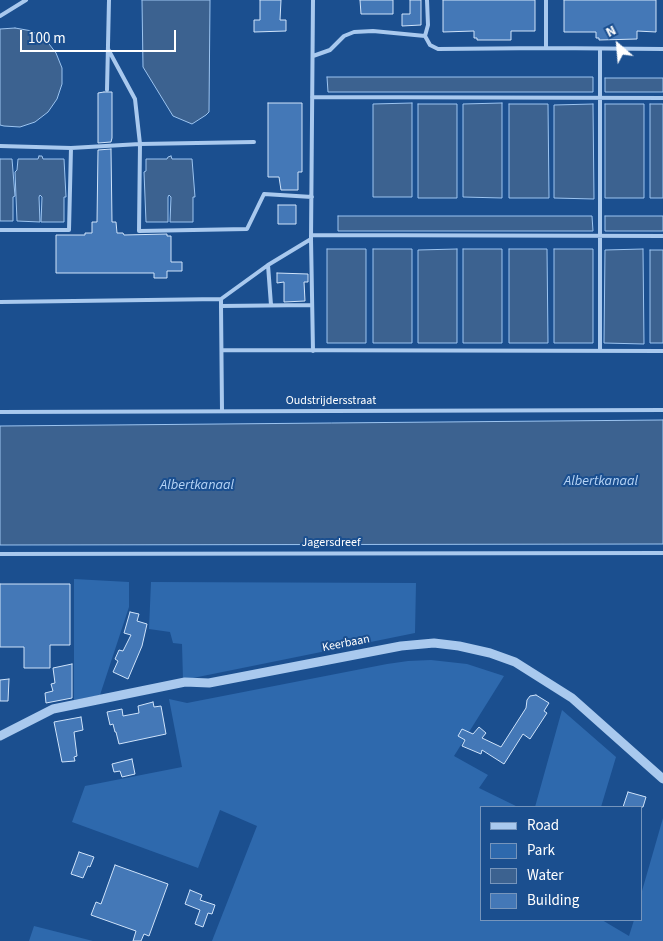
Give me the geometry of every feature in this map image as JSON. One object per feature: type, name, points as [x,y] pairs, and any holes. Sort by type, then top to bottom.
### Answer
[{"type":"street","name":"Keerbaan","points":[[0,736],[52,709],[185,682],[209,683],[401,646],[434,643],[490,653],[515,662],[572,698],[663,779]]},
{"type":"lane","points":[[0,16],[26,0]]},
{"type":"lane","points":[[107,90],[109,0]]},
{"type":"lane","points":[[313,0],[311,237],[313,351]]},
{"type":"lane","points":[[427,0],[428,25],[425,36],[430,45],[438,49],[663,49]]},
{"type":"lane","points":[[546,0],[546,48]]},
{"type":"lane","points":[[313,56],[330,50],[344,36],[354,32],[381,32],[425,36]]},
{"type":"lane","points":[[108,49],[135,99],[140,144],[139,231],[247,229],[264,194],[312,197]]},
{"type":"lane","points":[[600,49],[600,351]]},
{"type":"lane","points":[[312,97],[663,98]]},
{"type":"lane","points":[[0,146],[71,148],[140,144],[254,142]]},
{"type":"lane","points":[[0,230],[69,230],[71,148]]},
{"type":"lane","points":[[0,302],[221,299],[311,237],[663,236]]},
{"type":"lane","points":[[268,266],[271,305]]},
{"type":"lane","points":[[221,299],[222,411]]},
{"type":"lane","points":[[221,306],[311,305]]},
{"type":"lane","points":[[222,350],[663,351]]},
{"type":"lane","name":"Oudstrijdersstraat","points":[[0,412],[663,410]]},
{"type":"lane","name":"Jagersdreef","points":[[0,554],[663,553]]},
{"type":"green space","points":[[74,579],[129,582],[129,607],[100,695],[74,700]]},
{"type":"green space","points":[[151,582],[416,583],[415,633],[183,680],[182,644],[173,643],[170,632],[149,629]]},
{"type":"green space","points":[[431,660],[467,664],[504,676],[454,756],[488,775],[479,788],[516,806],[480,806],[480,921],[604,921],[629,936],[634,921],[643,921],[643,888],[663,818],[663,941],[212,941],[257,826],[220,810],[198,868],[72,822],[85,786],[182,767],[169,699],[187,703],[408,661]]},
{"type":"green space","points":[[562,710],[616,757],[601,806],[535,806]]},
{"type":"green space","points":[[34,926],[93,941],[29,941]]},
{"type":"water","points":[[142,0],[210,0],[209,112],[192,124],[173,116],[143,67]]},
{"type":"water","points":[[15,28],[32,31],[46,40],[56,53],[62,68],[62,84],[57,99],[48,112],[35,122],[20,127],[0,125],[0,29]]},
{"type":"water","points":[[327,77],[593,77],[593,92],[328,92]]},
{"type":"water","points":[[605,78],[663,78],[663,92],[605,92]]},
{"type":"water","points":[[412,103],[412,197],[373,197],[373,104]]},
{"type":"water","points":[[502,103],[502,198],[463,197],[463,104]]},
{"type":"water","points":[[418,104],[457,104],[457,198],[418,198]]},
{"type":"water","points":[[509,104],[548,104],[549,198],[509,198]]},
{"type":"water","points":[[593,104],[594,199],[554,198],[554,105]]},
{"type":"water","points":[[605,104],[644,104],[644,198],[605,198]]},
{"type":"water","points":[[650,104],[663,104],[663,198],[650,198]]},
{"type":"water","points":[[39,156],[42,156],[43,159],[64,159],[66,197],[64,197],[64,222],[41,222],[42,197],[40,195],[40,222],[17,221],[15,172],[18,159],[38,159]]},
{"type":"water","points":[[171,156],[172,159],[192,159],[195,197],[193,197],[193,222],[170,222],[171,197],[169,195],[168,222],[146,222],[144,172],[146,171],[146,159],[167,159]]},
{"type":"water","points":[[0,159],[12,159],[15,196],[13,197],[13,221],[0,221]]},
{"type":"water","points":[[338,216],[592,216],[593,231],[338,231]]},
{"type":"water","points":[[605,216],[663,216],[663,231],[605,231]]},
{"type":"water","points":[[327,249],[366,249],[366,343],[327,343]]},
{"type":"water","points":[[373,249],[412,249],[412,343],[373,343]]},
{"type":"water","points":[[457,249],[457,343],[418,343],[418,250]]},
{"type":"water","points":[[463,249],[502,249],[502,343],[463,343]]},
{"type":"water","points":[[509,249],[547,249],[548,343],[509,343]]},
{"type":"water","points":[[554,249],[593,249],[593,343],[554,343]]},
{"type":"water","points":[[643,249],[644,344],[604,343],[605,250]]},
{"type":"water","points":[[650,250],[663,250],[663,343],[650,343]]},
{"type":"water","name":"Albertkanaal","points":[[663,420],[663,544],[0,545],[0,426]]},
{"type":"building","points":[[260,0],[281,0],[280,20],[286,20],[286,31],[254,32],[254,20],[260,20]]},
{"type":"building","points":[[360,0],[393,0],[393,14],[361,14]]},
{"type":"building","points":[[410,0],[421,0],[421,25],[402,26],[402,14],[410,14]]},
{"type":"building","points":[[443,0],[535,0],[535,31],[511,31],[511,40],[477,40],[477,38],[474,38],[474,31],[443,32]]},
{"type":"building","points":[[564,0],[656,0],[656,32],[637,31],[637,39],[599,40],[599,38],[596,38],[596,32],[564,32]]},
{"type":"building","points":[[112,92],[112,138],[111,142],[98,143],[98,93]]},
{"type":"building","points":[[268,103],[302,103],[302,172],[298,172],[298,190],[281,190],[279,177],[268,177]]},
{"type":"building","points":[[111,149],[112,222],[116,222],[117,233],[123,233],[124,235],[167,234],[167,236],[171,236],[171,262],[182,262],[182,271],[167,271],[167,278],[154,278],[154,273],[56,273],[56,235],[85,235],[85,233],[92,233],[92,222],[97,222],[98,150]]},
{"type":"building","points":[[278,205],[296,205],[296,224],[278,224]]},
{"type":"building","points":[[277,273],[308,274],[308,282],[304,282],[305,301],[284,302],[284,282],[277,283]]},
{"type":"building","points":[[0,584],[70,584],[70,645],[50,645],[50,668],[24,668],[24,647],[0,647]]},
{"type":"building","points":[[130,612],[139,614],[137,621],[147,624],[142,646],[128,679],[113,672],[118,661],[115,659],[119,650],[123,651],[131,635],[124,633]]},
{"type":"building","points":[[72,664],[72,698],[46,703],[45,693],[53,691],[51,684],[55,683],[53,668]]},
{"type":"building","points":[[9,679],[8,701],[0,701],[0,680]]},
{"type":"building","points":[[536,695],[549,703],[544,711],[547,713],[530,739],[523,734],[504,764],[482,750],[481,754],[462,746],[465,740],[458,736],[462,729],[473,734],[479,727],[486,733],[482,738],[501,747],[526,708],[527,700],[530,696]]},
{"type":"building","points":[[153,702],[154,707],[161,706],[166,734],[119,744],[113,724],[110,725],[107,712],[122,709],[123,716],[139,713],[138,706]]},
{"type":"building","points":[[81,717],[83,730],[74,732],[77,756],[74,757],[75,761],[62,762],[54,722]]},
{"type":"building","points":[[132,759],[135,774],[122,777],[120,771],[114,772],[112,764]]},
{"type":"building","points":[[628,792],[646,797],[643,807],[623,806]]},
{"type":"building","points":[[79,852],[94,857],[83,878],[71,874]]},
{"type":"building","points":[[115,865],[168,884],[149,936],[144,934],[141,941],[133,941],[136,931],[91,915],[96,902],[101,904]]},
{"type":"building","points":[[190,890],[202,895],[200,900],[215,905],[212,914],[208,913],[203,927],[195,924],[200,910],[185,904]]}]
